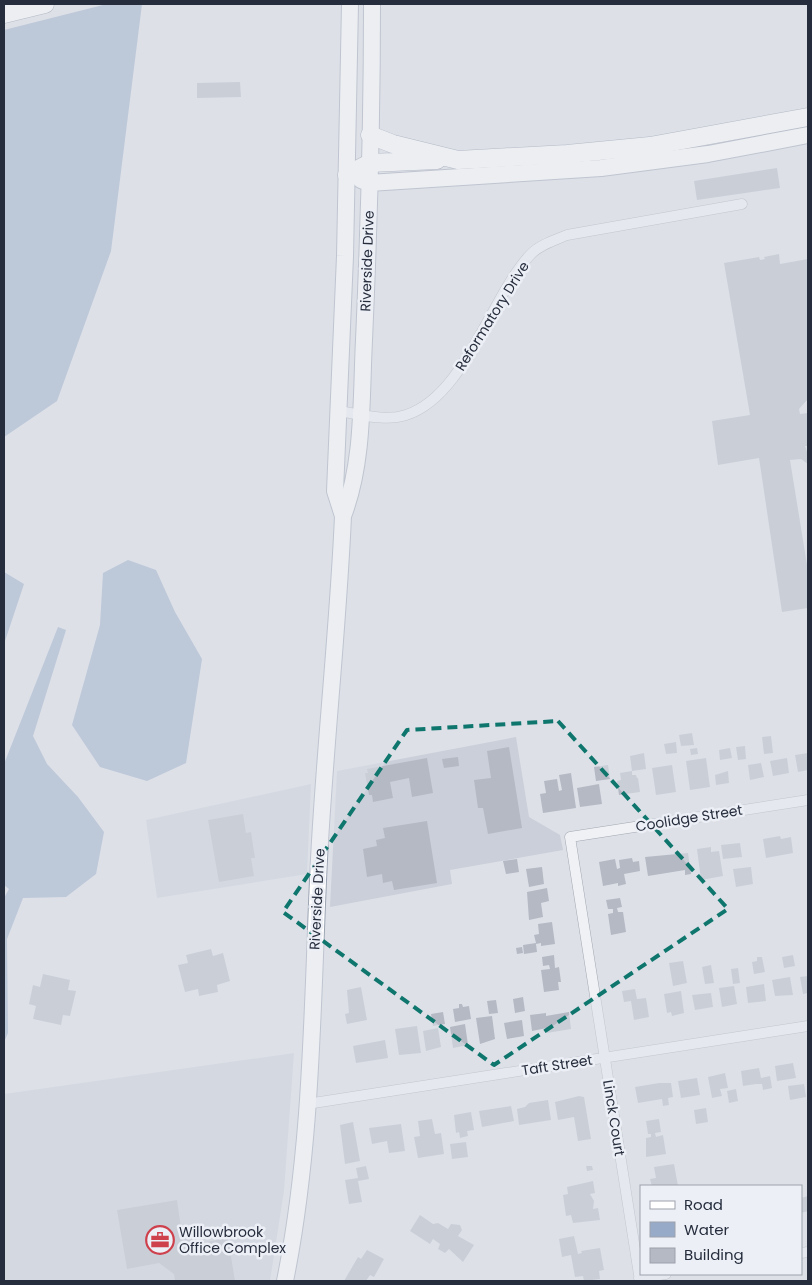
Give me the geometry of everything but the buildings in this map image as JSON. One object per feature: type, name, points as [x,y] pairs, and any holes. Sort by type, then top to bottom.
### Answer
[{"type":"highway","points":[[4,14],[45,4]]},
{"type":"highway","points":[[347,175],[370,164],[567,154],[650,146],[808,117]]},
{"type":"highway","points":[[370,135],[393,144],[458,160]]},
{"type":"main road","name":"Riverside Drive","points":[[343,516],[335,491],[347,175],[350,4]]},
{"type":"main road","name":"Riverside Drive","points":[[285,1281],[294,1234],[307,1104],[323,782],[343,516],[353,490],[360,414],[370,164],[372,4]]},
{"type":"main road","points":[[347,175],[369,183],[611,167],[708,154],[808,135]]},
{"type":"street","name":"Reformatory Drive","points":[[338,411],[383,418],[407,415],[430,401],[451,382],[514,275],[532,253],[549,243],[567,235],[742,204]]},
{"type":"street","name":"Coolidge Street","points":[[570,837],[808,800]]},
{"type":"street","name":"Linck Court","points":[[570,837],[639,1280]]},
{"type":"street","name":"Taft Street","points":[[307,1104],[808,1026]]},
{"type":"street","points":[[639,1280],[662,1275]]},
{"type":"highlighted area","points":[[558,721],[728,909],[494,1065],[283,912],[407,730]]},
{"type":"shaded area","points":[[516,737],[529,817],[560,835],[563,850],[450,870],[452,884],[330,907],[337,771]]},
{"type":"shaded area","points":[[311,784],[307,874],[157,898],[146,820]]},
{"type":"shaded area","points":[[294,1053],[284,1191],[270,1281],[4,1281],[4,1094]]},
{"type":"water","points":[[4,4],[142,4],[111,251],[57,401],[4,437]]},
{"type":"water","points":[[128,560],[156,570],[175,612],[202,659],[186,763],[147,781],[100,767],[72,725],[100,625],[103,573]]},
{"type":"water","points":[[4,572],[24,584],[4,644]]},
{"type":"water","points":[[58,627],[66,630],[33,736],[47,764],[78,797],[104,832],[96,874],[66,897],[23,898],[7,939],[8,1033],[4,1042],[4,898],[9,889],[4,885],[4,764]]},
{"type":"pier","points":[[4,4],[107,4],[4,30]]},
{"type":"place","name":"Willowbrook Office Complex","points":[[160,1240]]}]
